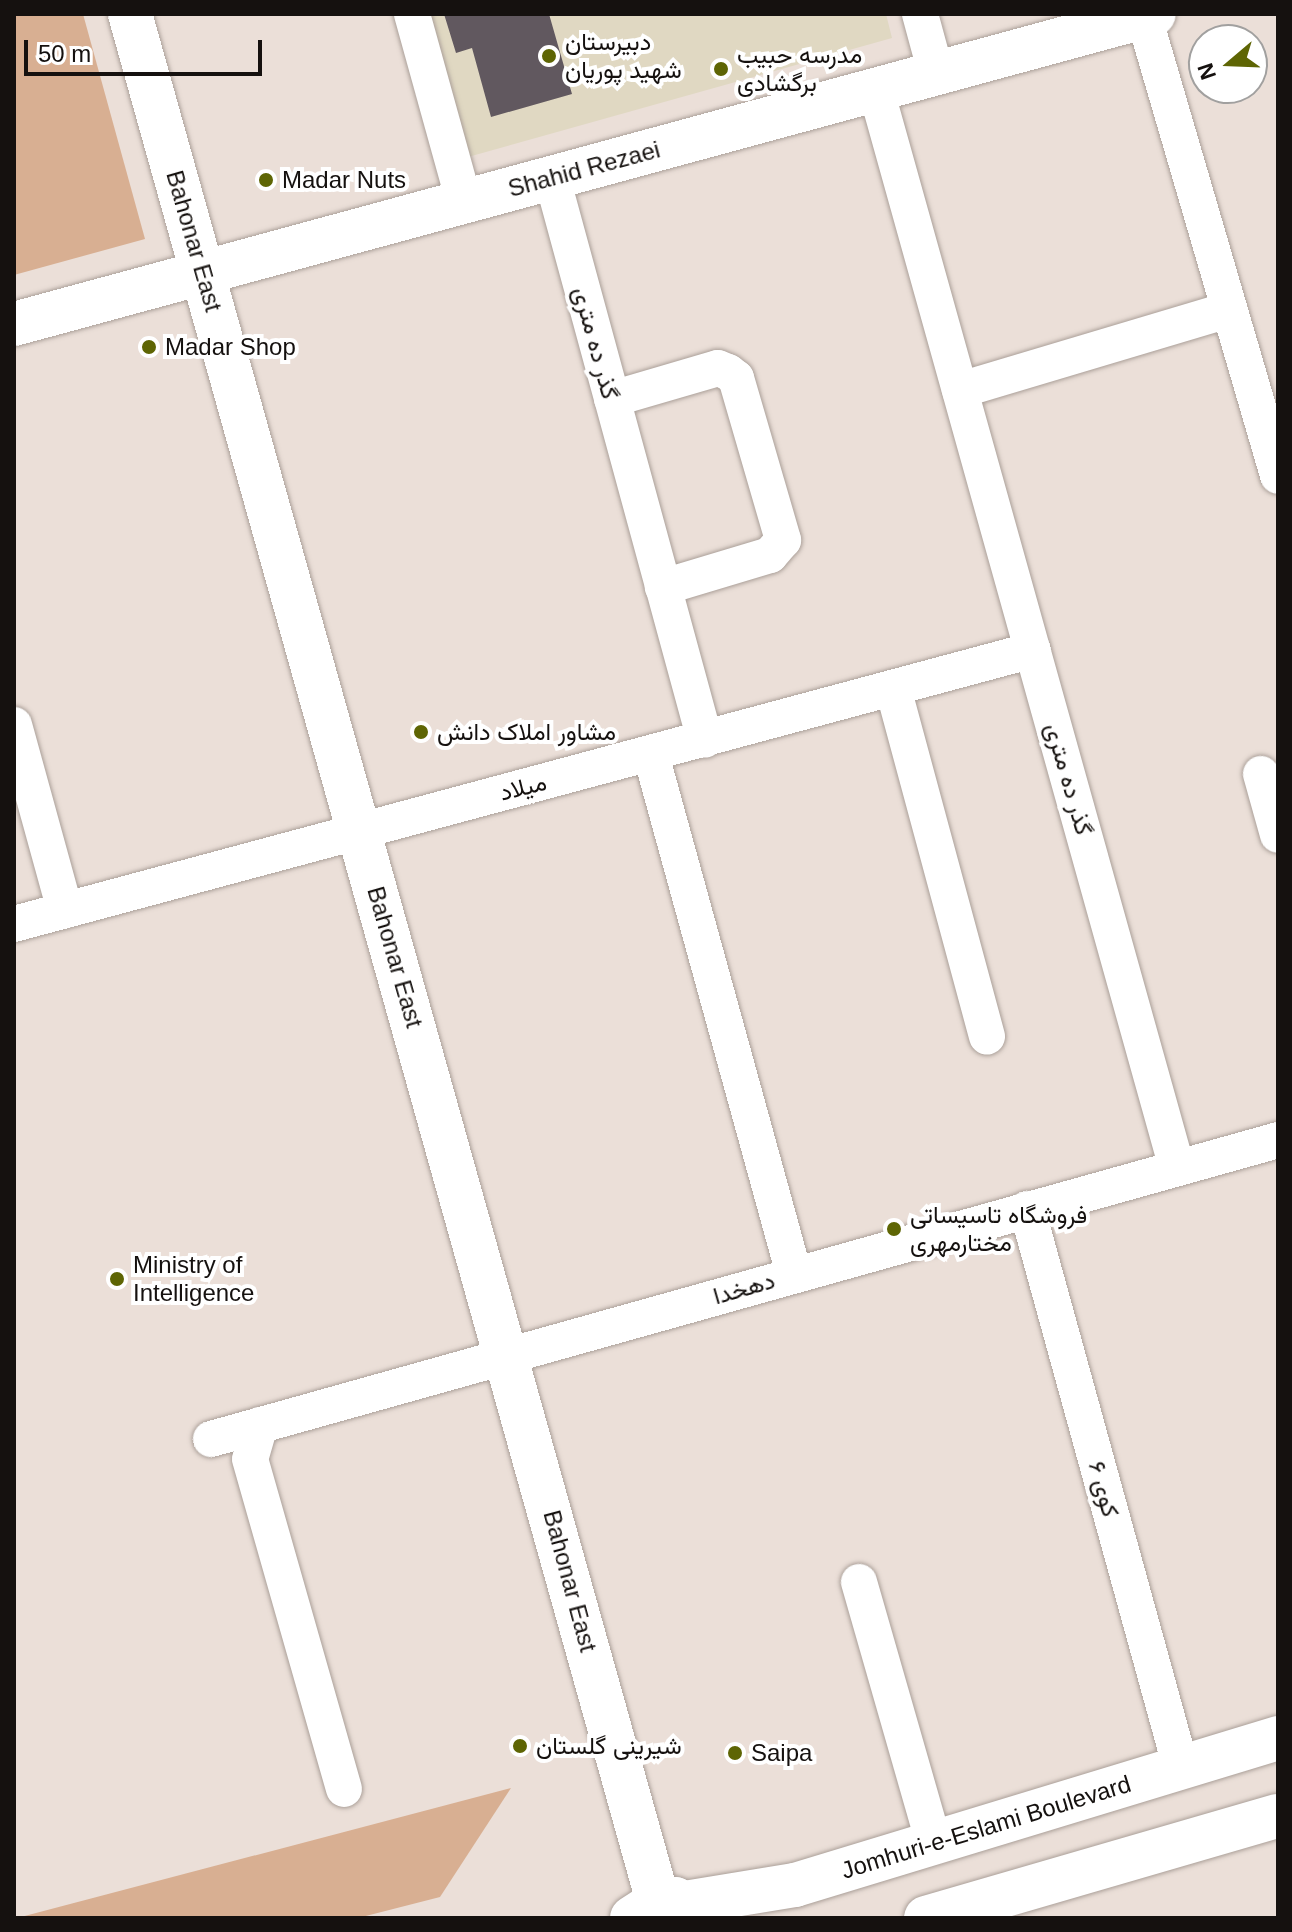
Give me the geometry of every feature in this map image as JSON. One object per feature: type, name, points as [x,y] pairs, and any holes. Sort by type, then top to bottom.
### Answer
[{"type":"street","name":"Bahonar East","points":[[130,14],[507,1354],[673,1910]]},
{"type":"street","points":[[412,14],[464,202]]},
{"type":"street","points":[[920,14],[936,73]]},
{"type":"street","name":"Shahid Rezaei","points":[[14,324],[1149,15]]},
{"type":"street","points":[[1149,15],[1229,310],[1278,476]]},
{"type":"street","name":"گذر ده متری","points":[[876,90],[1177,1168]]},
{"type":"street","name":"گذر ده متری","points":[[552,178],[705,740]]},
{"type":"street","points":[[960,390],[1229,310]]},
{"type":"street","points":[[612,399],[718,368],[736,378],[783,540],[770,555],[663,587]]},
{"type":"street","name":"میلاد","points":[[14,924],[1033,650]]},
{"type":"street","points":[[893,688],[987,1037]]},
{"type":"street","points":[[14,725],[65,910]]},
{"type":"street","points":[[651,755],[794,1274]]},
{"type":"street","points":[[1261,774],[1278,835]]},
{"type":"street","name":"دهخدا","points":[[211,1439],[1278,1140]]},
{"type":"street","name":"کوی ۶","points":[[1027,1209],[1181,1768]]},
{"type":"street","points":[[260,1425],[250,1459],[344,1789]]},
{"type":"street","points":[[859,1582],[934,1843]]},
{"type":"street","name":"Jomhuri-e-Eslami Boulevard","points":[[673,1910],[795,1885],[1278,1738]]},
{"type":"street","points":[[926,1918],[1278,1816]]},
{"type":"shaded area","points":[[14,14],[83,14],[145,239],[14,275]]},
{"type":"shaded area","name":"دبیرستان شهید پوریان","points":[[429,14],[886,14],[892,38],[468,157]]},
{"type":"shaded area","points":[[511,1788],[440,1897],[358,1918],[17,1918]]},
{"type":"building","points":[[444,14],[549,14],[572,94],[491,117],[472,48],[456,53]]},
{"type":"place","name":"دبیرستان شهید پوریان","points":[[549,56]]},
{"type":"place","name":"مدرسه حبیب برگشادی","points":[[721,69]]},
{"type":"place","name":"Madar Nuts","points":[[266,180]]},
{"type":"place","name":"Madar Shop","points":[[149,347]]},
{"type":"place","name":"مشاور املاک دانش","points":[[421,732]]},
{"type":"place","name":"فروشگاه تاسیساتی مختارمهری","points":[[894,1229]]},
{"type":"place","name":"Ministry of Intelligence","points":[[117,1279]]},
{"type":"place","name":"شیرینی گلستان","points":[[520,1746]]},
{"type":"place","name":"Saipa","points":[[735,1753]]}]
